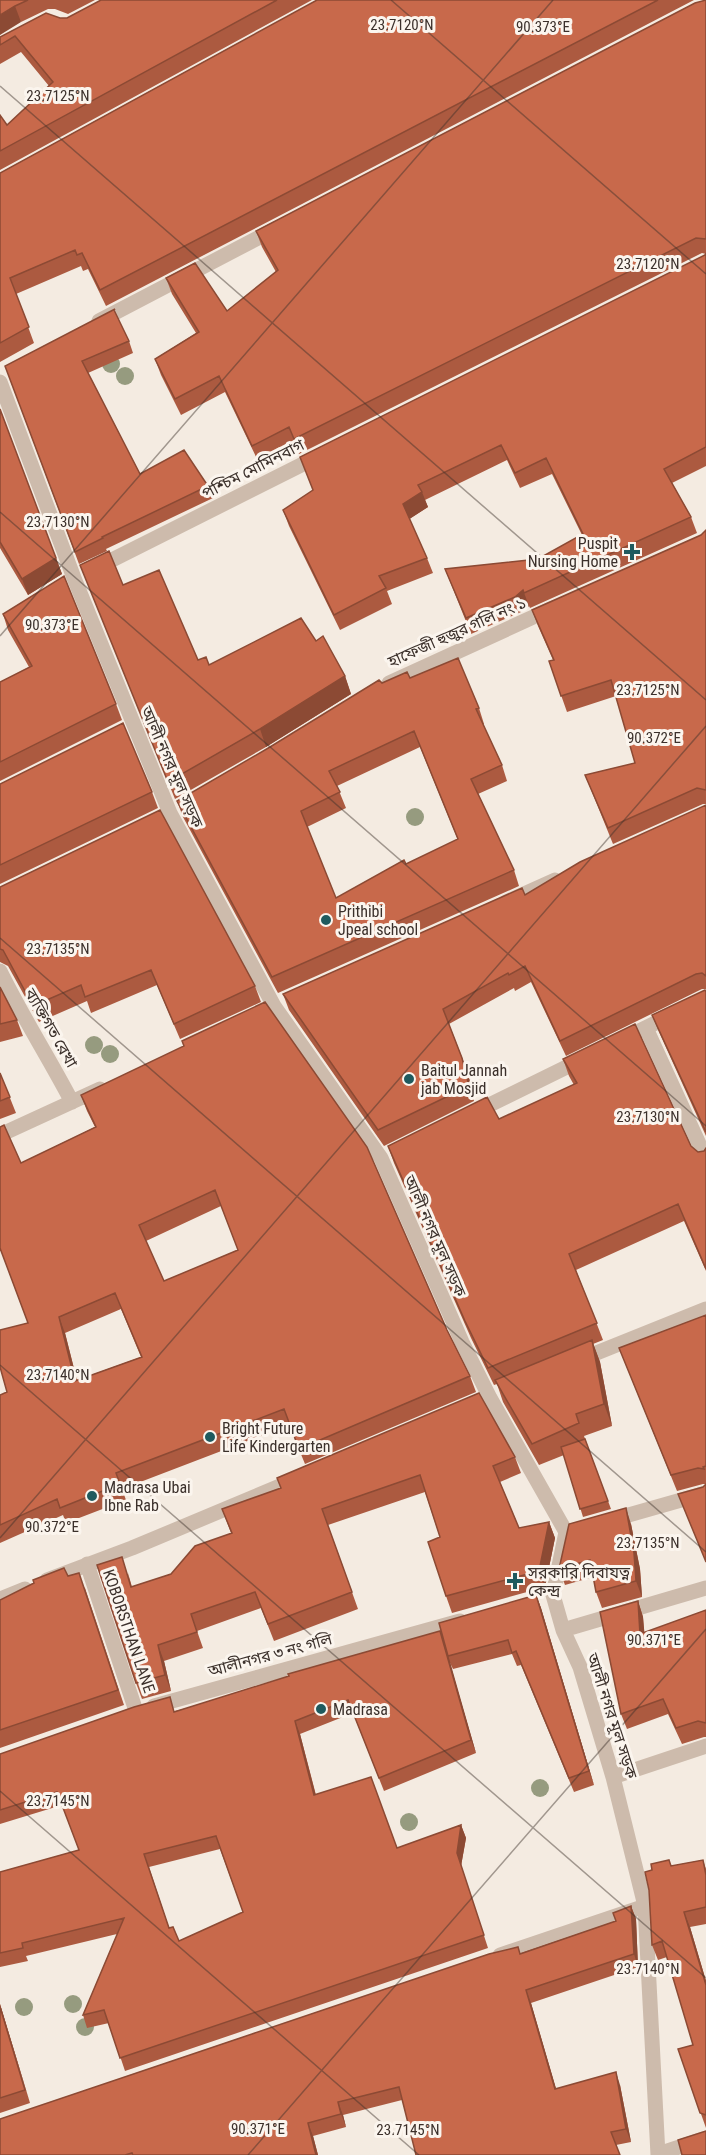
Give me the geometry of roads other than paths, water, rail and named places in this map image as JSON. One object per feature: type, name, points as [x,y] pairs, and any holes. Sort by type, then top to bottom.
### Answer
[{"type":"street","points":[[84,328],[295,219]]},
{"type":"street","name":"আলী নগর মূল সড়ক","points":[[2,390],[69,581],[128,727],[170,813],[274,1006],[387,1156],[462,1342],[491,1397],[572,1530],[547,1597],[580,1667],[613,1777],[645,1906],[658,2154]]},
{"type":"street","name":"পশ্চিম মোমিনবাগ","points":[[69,581],[336,447]]},
{"type":"street","name":"হাফেজী হুজুর গলি নং ১","points":[[380,687],[565,603]]},
{"type":"street","points":[[490,909],[566,876]]},
{"type":"street","name":"ব্যক্তিগত রেখা","points":[[0,971],[17,1007],[72,1102]]},
{"type":"street","points":[[455,1122],[706,998]]},
{"type":"street","points":[[646,1028],[706,1160]]},
{"type":"street","points":[[0,1134],[114,1082]]},
{"type":"street","points":[[569,1364],[706,1309]]},
{"type":"street","points":[[0,1599],[132,1548],[306,1475]]},
{"type":"street","points":[[600,1523],[706,1493]]},
{"type":"street","name":"KOBORSTHAN LANE","points":[[87,1564],[131,1713]]},
{"type":"street","points":[[562,1630],[706,1588]]},
{"type":"street","name":"আলীনগর ৩ নং গলি","points":[[131,1713],[474,1617]]},
{"type":"street","points":[[613,1777],[706,1746]]},
{"type":"street","points":[[486,1959],[645,1906]]},
{"type":"street","points":[[658,2154],[706,2138]]},
{"type":"place","name":"Puspit Nursing Home","points":[[632,552]]},
{"type":"place","name":"Prithibi Jpeal school","points":[[326,920]]},
{"type":"place","name":"Baitul Jannah jab Mosjid","points":[[409,1079]]},
{"type":"place","name":"Bright Future Life Kindergarten","points":[[210,1437]]},
{"type":"place","name":"Madrasa Ubai Ibne Rab","points":[[92,1496]]},
{"type":"place","name":"সরকারি দিবাযত্ন কেন্দ্র","points":[[515,1581]]},
{"type":"place","name":"Madrasa","points":[[321,1709]]}]
